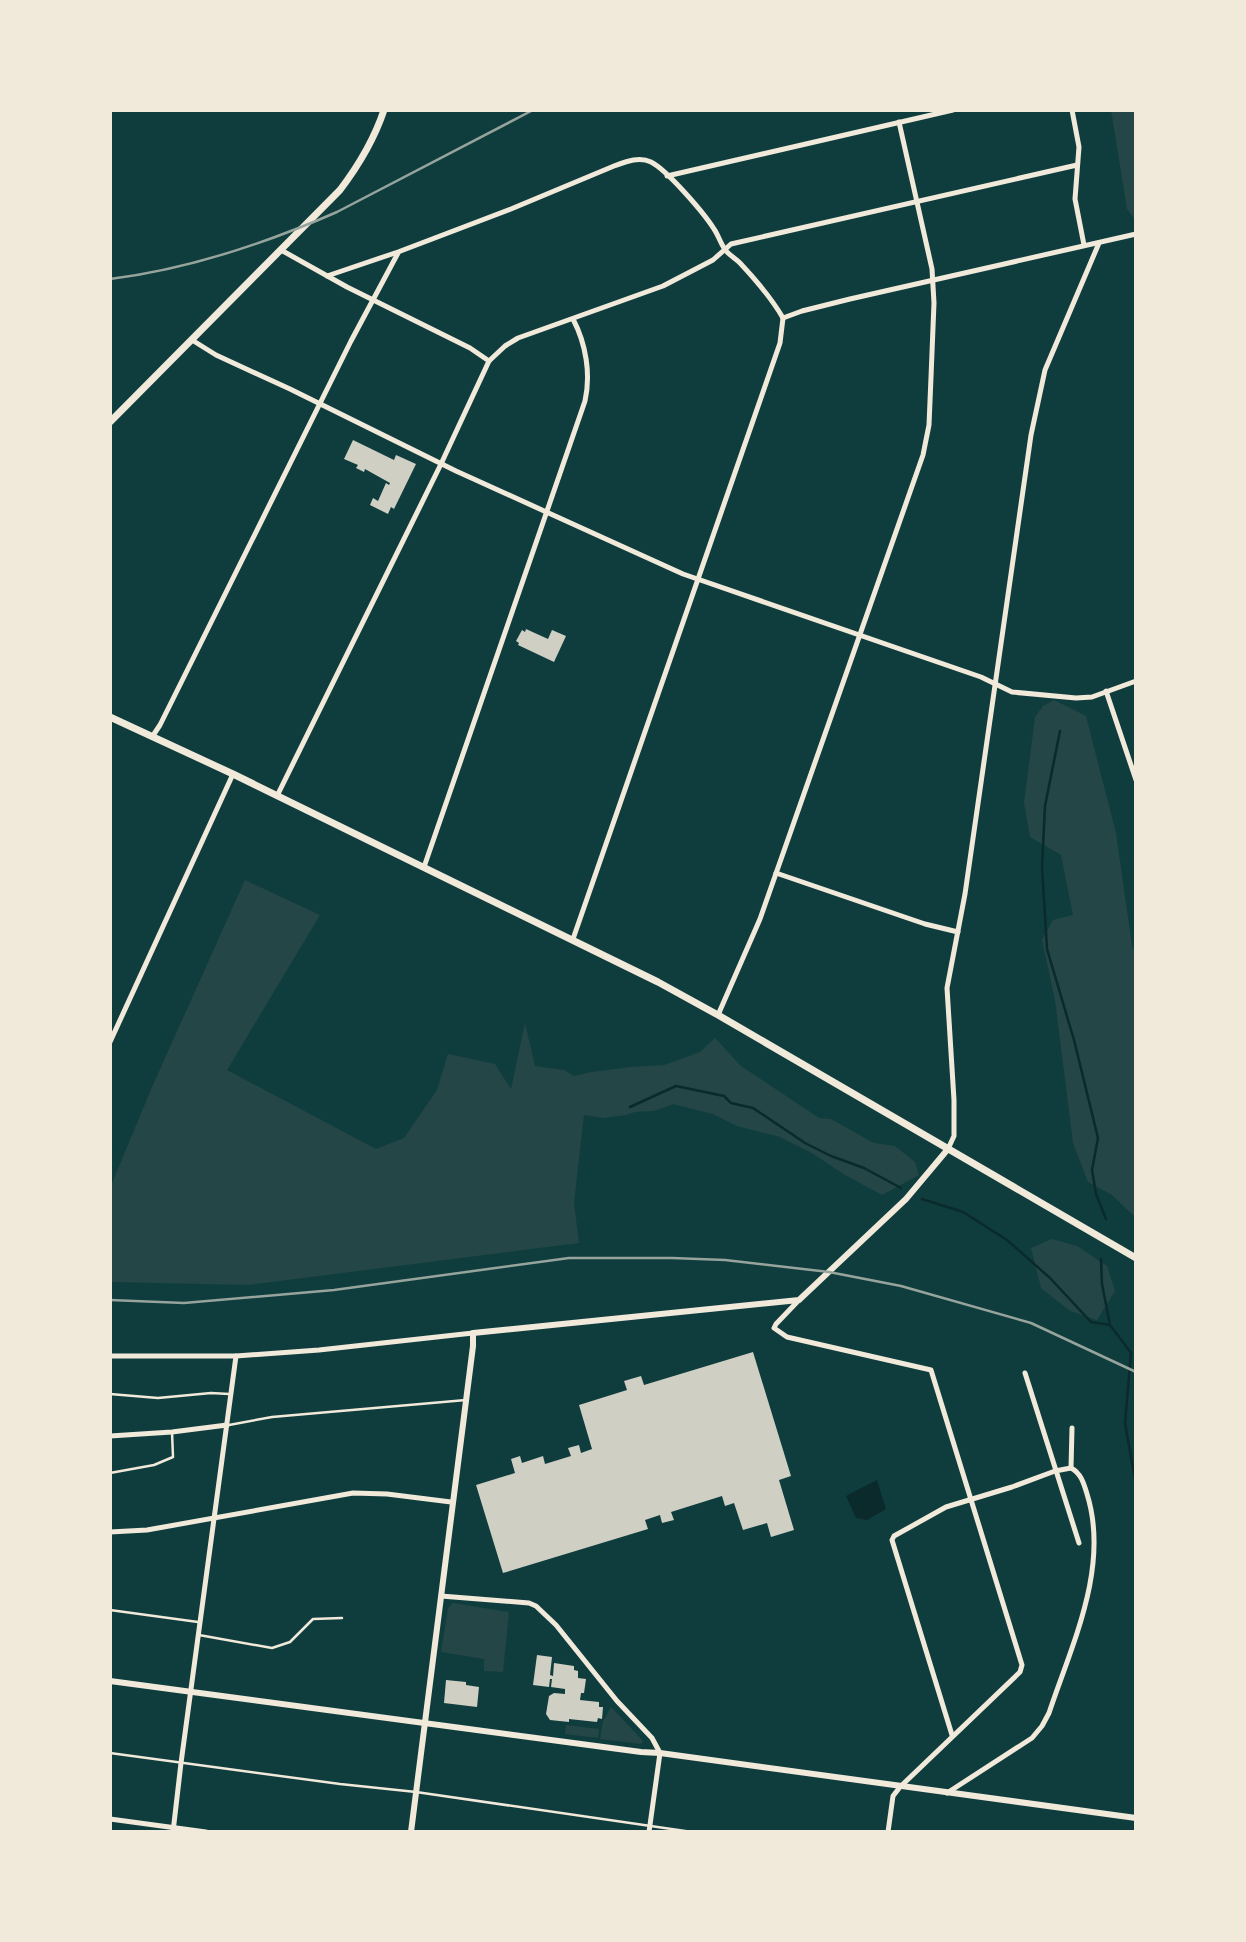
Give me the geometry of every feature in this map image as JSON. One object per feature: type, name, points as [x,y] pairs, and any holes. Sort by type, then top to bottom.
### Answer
[{"type":"main road","points":[[110,422],[340,190],[368,149],[384,110]]},
{"type":"main road","points":[[113,718],[573,939],[718,1015],[1136,1258]]},
{"type":"street","points":[[667,176],[953,110]]},
{"type":"street","points":[[1072,110],[1079,147],[1075,199],[1084,245]]},
{"type":"street","points":[[718,1015],[760,919],[861,636],[926,443],[933,280],[900,122]]},
{"type":"street","points":[[327,276],[398,252],[625,162],[639,159],[656,165],[692,201],[712,225],[725,250],[749,274],[783,318],[780,344],[573,939]]},
{"type":"street","points":[[277,796],[489,361],[505,346],[518,338],[663,286],[713,260],[731,244],[1077,165]]},
{"type":"street","points":[[783,318],[802,311],[1136,234]]},
{"type":"street","points":[[888,1832],[893,1796],[1022,1669],[1019,1652],[931,1370],[787,1337],[774,1328],[799,1300],[906,1199],[948,1149],[954,1136],[946,998],[948,979],[958,932],[1031,435],[1039,393],[1052,350],[1099,243]]},
{"type":"street","points":[[281,250],[372,300],[470,348],[489,361]]},
{"type":"street","points":[[152,737],[398,252]]},
{"type":"street","points":[[424,867],[588,388],[587,363],[573,319]]},
{"type":"street","points":[[192,340],[216,355],[441,464],[683,574],[981,677],[1012,692],[1063,698],[1092,697],[1136,681]]},
{"type":"street","points":[[1106,691],[1136,780]]},
{"type":"street","points":[[110,727],[113,718]]},
{"type":"street","points":[[110,1042],[233,774]]},
{"type":"street","points":[[776,873],[925,924],[958,932]]},
{"type":"street","points":[[110,1356],[236,1356],[319,1350],[799,1300]]},
{"type":"street","points":[[411,1832],[473,1346],[472,1333]]},
{"type":"street","points":[[174,1830],[236,1356]]},
{"type":"street","points":[[1025,1373],[1079,1543]]},
{"type":"street","points":[[110,1436],[227,1425]]},
{"type":"street","points":[[1071,1468],[1072,1428]]},
{"type":"street","points":[[947,1793],[1032,1738],[1049,1713],[1083,1613],[1094,1559],[1094,1532],[1089,1502],[1079,1474],[1071,1468],[946,1507],[894,1536],[892,1540],[952,1735]]},
{"type":"street","points":[[110,1532],[147,1530],[353,1493],[452,1502]]},
{"type":"street","points":[[441,1596],[529,1603],[556,1625],[617,1701],[652,1738],[660,1753],[649,1829]]},
{"type":"street","points":[[110,1681],[1136,1817]]},
{"type":"street","points":[[110,1819],[174,1830],[206,1832]]},
{"type":"lane","points":[[110,1394],[158,1398],[231,1394]]},
{"type":"lane","points":[[227,1425],[272,1417],[466,1400]]},
{"type":"lane","points":[[110,1473],[154,1465],[173,1457],[172,1432]]},
{"type":"lane","points":[[110,1610],[201,1623]]},
{"type":"lane","points":[[198,1635],[272,1648],[290,1642],[313,1619],[342,1618]]},
{"type":"lane","points":[[110,1753],[416,1792],[649,1829],[692,1832]]},
{"type":"shaded area","points":[[1111,110],[1136,110],[1136,221],[1127,209]]},
{"type":"shaded area","points":[[1054,700],[1086,716],[1116,833],[1132,946],[1136,953],[1136,1218],[1112,1195],[1088,1182],[1073,1143],[1055,1000],[1042,940],[1053,920],[1073,915],[1061,855],[1030,837],[1024,803],[1035,717],[1043,706]]},
{"type":"shaded area","points":[[245,880],[320,915],[227,1070],[376,1149],[404,1138],[437,1090],[448,1054],[495,1064],[511,1089],[525,1023],[535,1066],[564,1070],[574,1076],[664,1065],[700,1052],[715,1038],[741,1066],[819,1118],[831,1119],[874,1143],[895,1146],[915,1162],[919,1175],[882,1195],[780,1137],[737,1126],[713,1114],[673,1104],[654,1111],[603,1118],[584,1115],[574,1203],[579,1243],[248,1285],[110,1282],[110,1188]]},
{"type":"shaded area","points":[[1052,1239],[1077,1246],[1107,1266],[1115,1291],[1097,1320],[1070,1311],[1041,1288],[1031,1248]]},
{"type":"shaded area","points":[[877,1480],[886,1509],[867,1520],[856,1518],[846,1496]]},
{"type":"shaded area","points":[[453,1603],[509,1612],[503,1672],[484,1671],[484,1659],[441,1652],[448,1608]]},
{"type":"shaded area","points":[[611,1707],[643,1741],[641,1744],[600,1739],[603,1721]]},
{"type":"shaded area","points":[[566,1725],[599,1729],[598,1738],[565,1734]]},
{"type":"building","points":[[353,440],[394,460],[396,455],[416,464],[394,509],[391,507],[388,514],[370,505],[373,498],[378,501],[386,483],[390,483],[365,469],[364,472],[356,468],[358,465],[344,459]]},
{"type":"building","points":[[526,629],[548,639],[552,630],[566,636],[554,662],[518,645],[516,641],[522,630],[525,632]]},
{"type":"building","points":[[753,1352],[791,1476],[779,1480],[794,1530],[771,1537],[767,1523],[743,1530],[734,1503],[725,1506],[722,1496],[671,1512],[674,1520],[662,1523],[660,1515],[645,1520],[648,1529],[503,1573],[476,1485],[515,1473],[511,1459],[520,1456],[522,1463],[543,1456],[545,1464],[571,1456],[568,1448],[579,1445],[581,1453],[592,1449],[579,1405],[627,1390],[624,1381],[641,1376],[644,1385]]},
{"type":"building","points":[[537,1655],[552,1657],[550,1675],[553,1676],[554,1663],[574,1666],[574,1670],[578,1671],[578,1678],[586,1679],[580,1700],[599,1702],[599,1707],[603,1707],[602,1719],[598,1718],[597,1722],[550,1720],[546,1714],[549,1696],[554,1693],[565,1694],[565,1689],[551,1687],[552,1679],[549,1687],[533,1685]]},
{"type":"building","points":[[446,1680],[466,1682],[466,1685],[479,1687],[477,1707],[444,1703]]},
{"type":"waterway","points":[[1060,731],[1045,806],[1042,867],[1047,949],[1074,1040],[1098,1138],[1092,1170],[1096,1194],[1106,1219]]},
{"type":"waterway","points":[[630,1107],[676,1086],[724,1096],[731,1103],[753,1108],[805,1143],[864,1168],[901,1188]]},
{"type":"waterway","points":[[922,1199],[963,1212],[1007,1240],[1050,1278],[1091,1322],[1110,1325]]},
{"type":"waterway","points":[[1101,1259],[1102,1284],[1110,1325],[1131,1353],[1125,1423],[1136,1485]]},
{"type":"railway","points":[[110,279],[198,262],[310,224],[533,110]]},
{"type":"railway","points":[[110,1300],[184,1303],[334,1290],[569,1258],[725,1260],[829,1272],[901,1286],[1031,1323],[1136,1372]]}]
